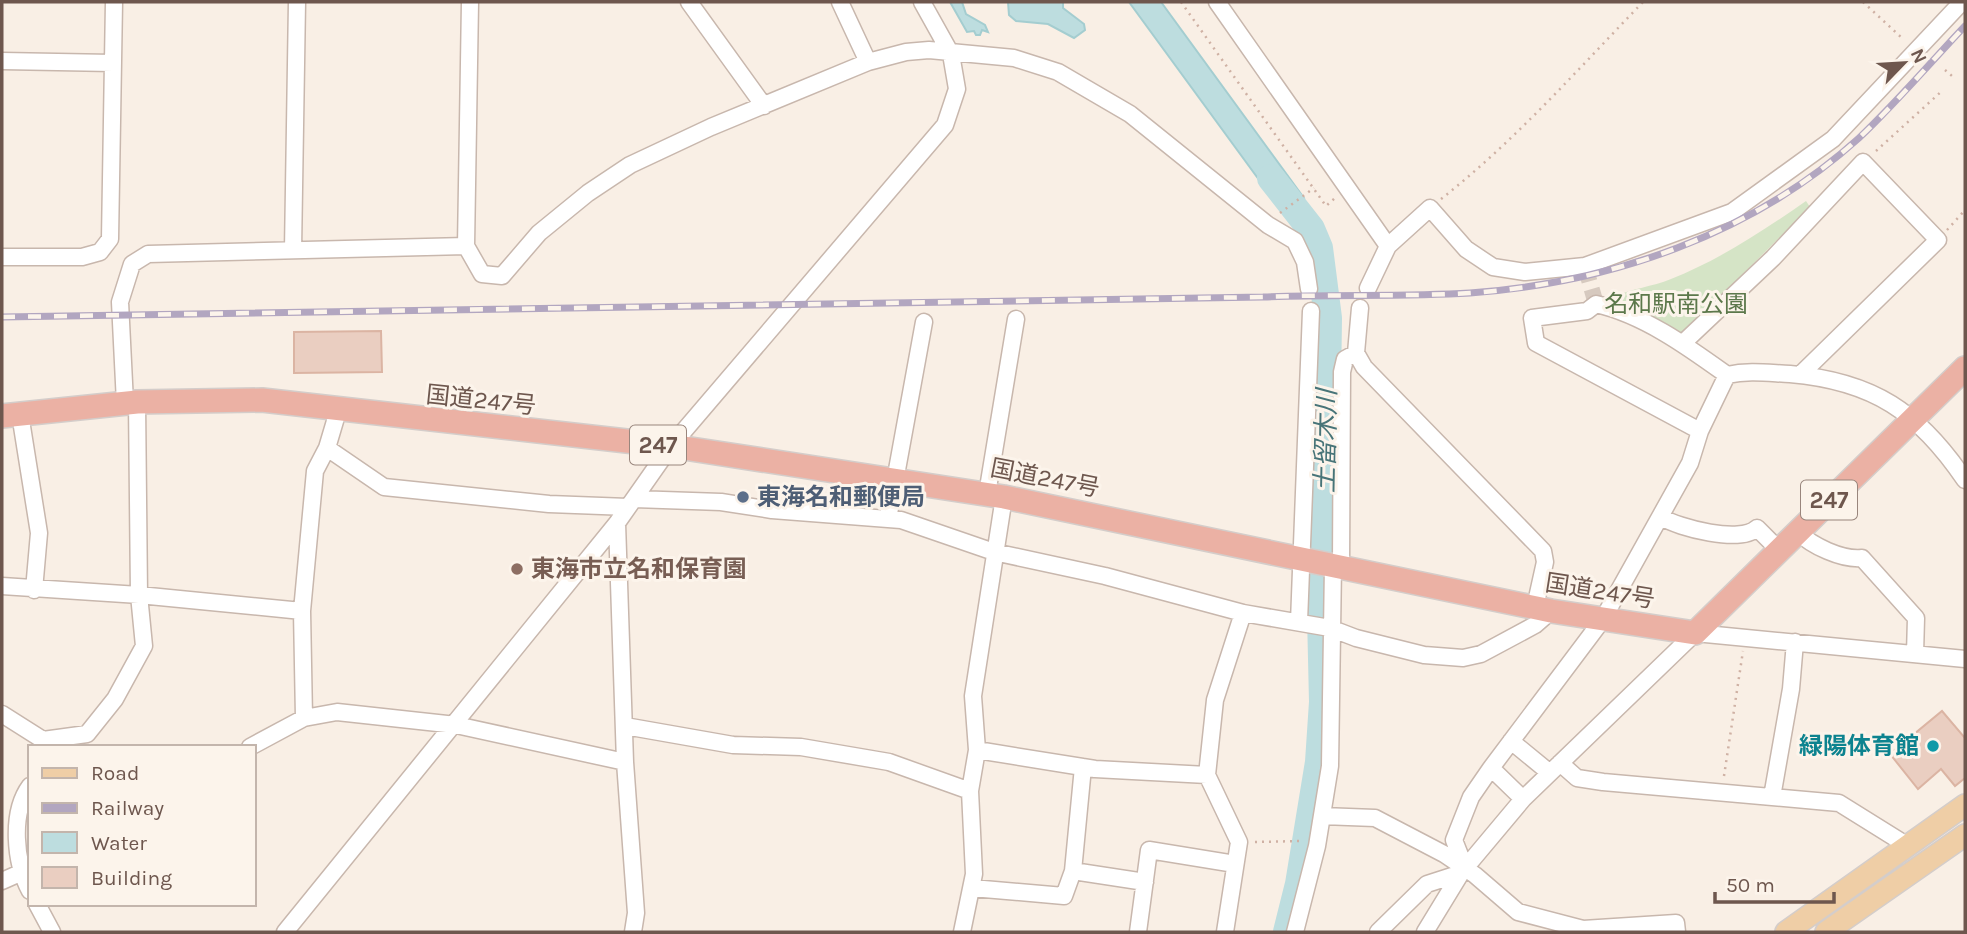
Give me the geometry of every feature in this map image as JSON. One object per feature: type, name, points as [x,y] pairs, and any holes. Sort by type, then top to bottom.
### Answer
[{"type":"highway","name":"247","points":[[1695,633],[1965,368]]},
{"type":"highway","name":"国道247号","points":[[11,415],[131,403],[262,400],[338,411],[671,446],[995,495],[1305,557],[1543,609],[1695,633]]},
{"type":"main road","points":[[1786,932],[1965,805]]},
{"type":"main road","points":[[1826,932],[1965,835]]},
{"type":"street","points":[[2,257],[82,257],[100,252],[110,239],[114,2]]},
{"type":"street","points":[[293,250],[297,2]]},
{"type":"street","points":[[470,2],[466,246],[482,274],[502,276],[540,233],[588,193],[630,165],[868,62],[906,52],[929,50],[1014,58],[1058,72],[1130,114],[1269,225],[1295,242],[1305,262],[1310,289]]},
{"type":"street","points":[[689,2],[764,106]]},
{"type":"street","points":[[840,2],[868,62]]},
{"type":"street","points":[[285,932],[456,725],[617,523],[671,446],[945,125],[957,89],[951,54],[922,2]]},
{"type":"street","points":[[1217,2],[1388,246]]},
{"type":"street","points":[[1368,288],[1388,246],[1430,208],[1466,249],[1493,267],[1525,272],[1585,266],[1732,212],[1833,139],[1962,2]]},
{"type":"street","points":[[2,61],[113,62]]},
{"type":"street","points":[[1683,343],[1773,258],[1863,162],[1938,240],[1800,375]]},
{"type":"street","points":[[2,714],[43,743],[86,734],[99,722],[115,699],[144,646],[139,595],[131,403],[120,302],[132,264],[148,254],[466,246]]},
{"type":"street","points":[[1700,431],[1536,343],[1532,318],[1587,310],[1596,304],[1612,307],[1683,343],[1727,375],[1746,371],[1800,375],[1851,384],[1889,400],[1913,418],[1941,445],[1965,480]]},
{"type":"street","points":[[327,448],[384,487],[549,505],[720,502],[772,510],[901,520],[995,552],[1105,576],[1242,613],[1330,628],[1356,638],[1424,655],[1463,658],[1492,648],[1535,625],[1543,609],[1543,551],[1364,367],[1356,353],[1360,308]]},
{"type":"street","points":[[1302,623],[1311,311]]},
{"type":"street","points":[[962,932],[974,874],[970,791],[976,750],[972,696],[995,552],[995,495],[1016,319]]},
{"type":"street","points":[[888,519],[924,322]]},
{"type":"street","points":[[1295,932],[1322,816],[1330,766],[1330,628],[1337,566],[1342,372],[1345,359],[1356,353]]},
{"type":"street","points":[[1463,871],[1454,840],[1471,797],[1603,619],[1690,463],[1700,431],[1727,375]]},
{"type":"street","points":[[304,718],[302,611],[314,471],[327,448],[338,411]]},
{"type":"street","points":[[11,415],[39,533],[34,590]]},
{"type":"street","points":[[1661,517],[1671,523],[1709,532],[1746,535],[1757,528],[1779,550]]},
{"type":"street","points":[[617,523],[625,762],[635,888],[633,932]]},
{"type":"street","points":[[1798,531],[1805,540],[1851,559],[1862,558],[1916,618],[1915,654]]},
{"type":"street","points":[[2,586],[139,595],[302,611]]},
{"type":"street","points":[[1224,932],[1239,842],[1207,775],[1215,700],[1242,613]]},
{"type":"street","points":[[1425,932],[1463,871],[1523,799],[1695,633],[1965,659]]},
{"type":"street","points":[[1772,797],[1791,689],[1795,642]]},
{"type":"street","points":[[254,745],[304,718],[337,712],[456,725],[625,762]]},
{"type":"street","points":[[625,726],[733,745],[801,747],[889,762],[970,791]]},
{"type":"street","points":[[1511,741],[1577,778],[1839,803],[1908,846]]},
{"type":"street","points":[[976,750],[1083,767],[1207,775]]},
{"type":"street","points":[[972,887],[1064,896],[1073,871],[1083,767]]},
{"type":"street","points":[[1492,768],[1523,799]]},
{"type":"street","points":[[28,788],[22,796],[17,822],[20,873],[28,887]]},
{"type":"street","points":[[1322,816],[1375,818],[1463,871],[1518,912],[1583,929],[1675,923],[1676,932]]},
{"type":"street","points":[[1138,932],[1149,850],[1235,864]]},
{"type":"street","points":[[1073,871],[1145,882]]},
{"type":"street","points":[[1378,932],[1427,884],[1463,871]]},
{"type":"street","points":[[2,881],[20,873]]},
{"type":"street","points":[[38,906],[48,931]]},
{"type":"path","points":[[1181,2],[1326,206]]},
{"type":"path","points":[[1430,208],[1505,144],[1643,2]]},
{"type":"path","points":[[1863,2],[1916,51]]},
{"type":"path","points":[[1945,70],[1952,76]]},
{"type":"path","points":[[1863,162],[1943,90]]},
{"type":"path","points":[[1269,225],[1314,188]]},
{"type":"path","points":[[1938,240],[1965,209]]},
{"type":"path","points":[[1721,793],[1745,638]]},
{"type":"path","points":[[1239,842],[1297,840]]},
{"type":"green space","name":"名和駅南公園","points":[[1806,201],[1810,207],[1684,333],[1677,332],[1614,297],[1664,282],[1706,263],[1757,234]]},
{"type":"water","points":[[950,2],[962,2],[966,14],[985,25],[988,32],[982,30],[980,35],[976,35],[974,31],[967,32]]},
{"type":"water","points":[[1008,2],[1063,2],[1063,8],[1084,24],[1085,30],[1074,38],[1048,24],[1016,21],[1009,15]]},
{"type":"water","points":[[1129,2],[1161,2],[1304,198],[1284,214]]},
{"type":"building","points":[[381,331],[382,372],[294,373],[294,332]]},
{"type":"building","name":"緑陽体育館","points":[[1942,711],[1965,738],[1965,778],[1955,786],[1941,769],[1918,789],[1890,754]]},
{"type":"waterway","name":"土留木川","points":[[1271,178],[1311,229],[1319,248],[1328,318],[1325,528],[1320,572],[1323,702],[1319,762],[1299,884],[1287,932]]},
{"type":"tunnel","points":[[1585,266],[1596,304]]},
{"type":"railway","points":[[2,317],[1419,295],[1523,287],[1627,265],[1678,248],[1727,227],[1773,201],[1818,172],[1859,138],[1965,26]]},
{"type":"place","name":"東海名和郵便局","points":[[743,497]]},
{"type":"place","name":"東海市立名和保育園","points":[[517,569]]},
{"type":"place","name":"緑陽体育館","points":[[1933,746]]}]
